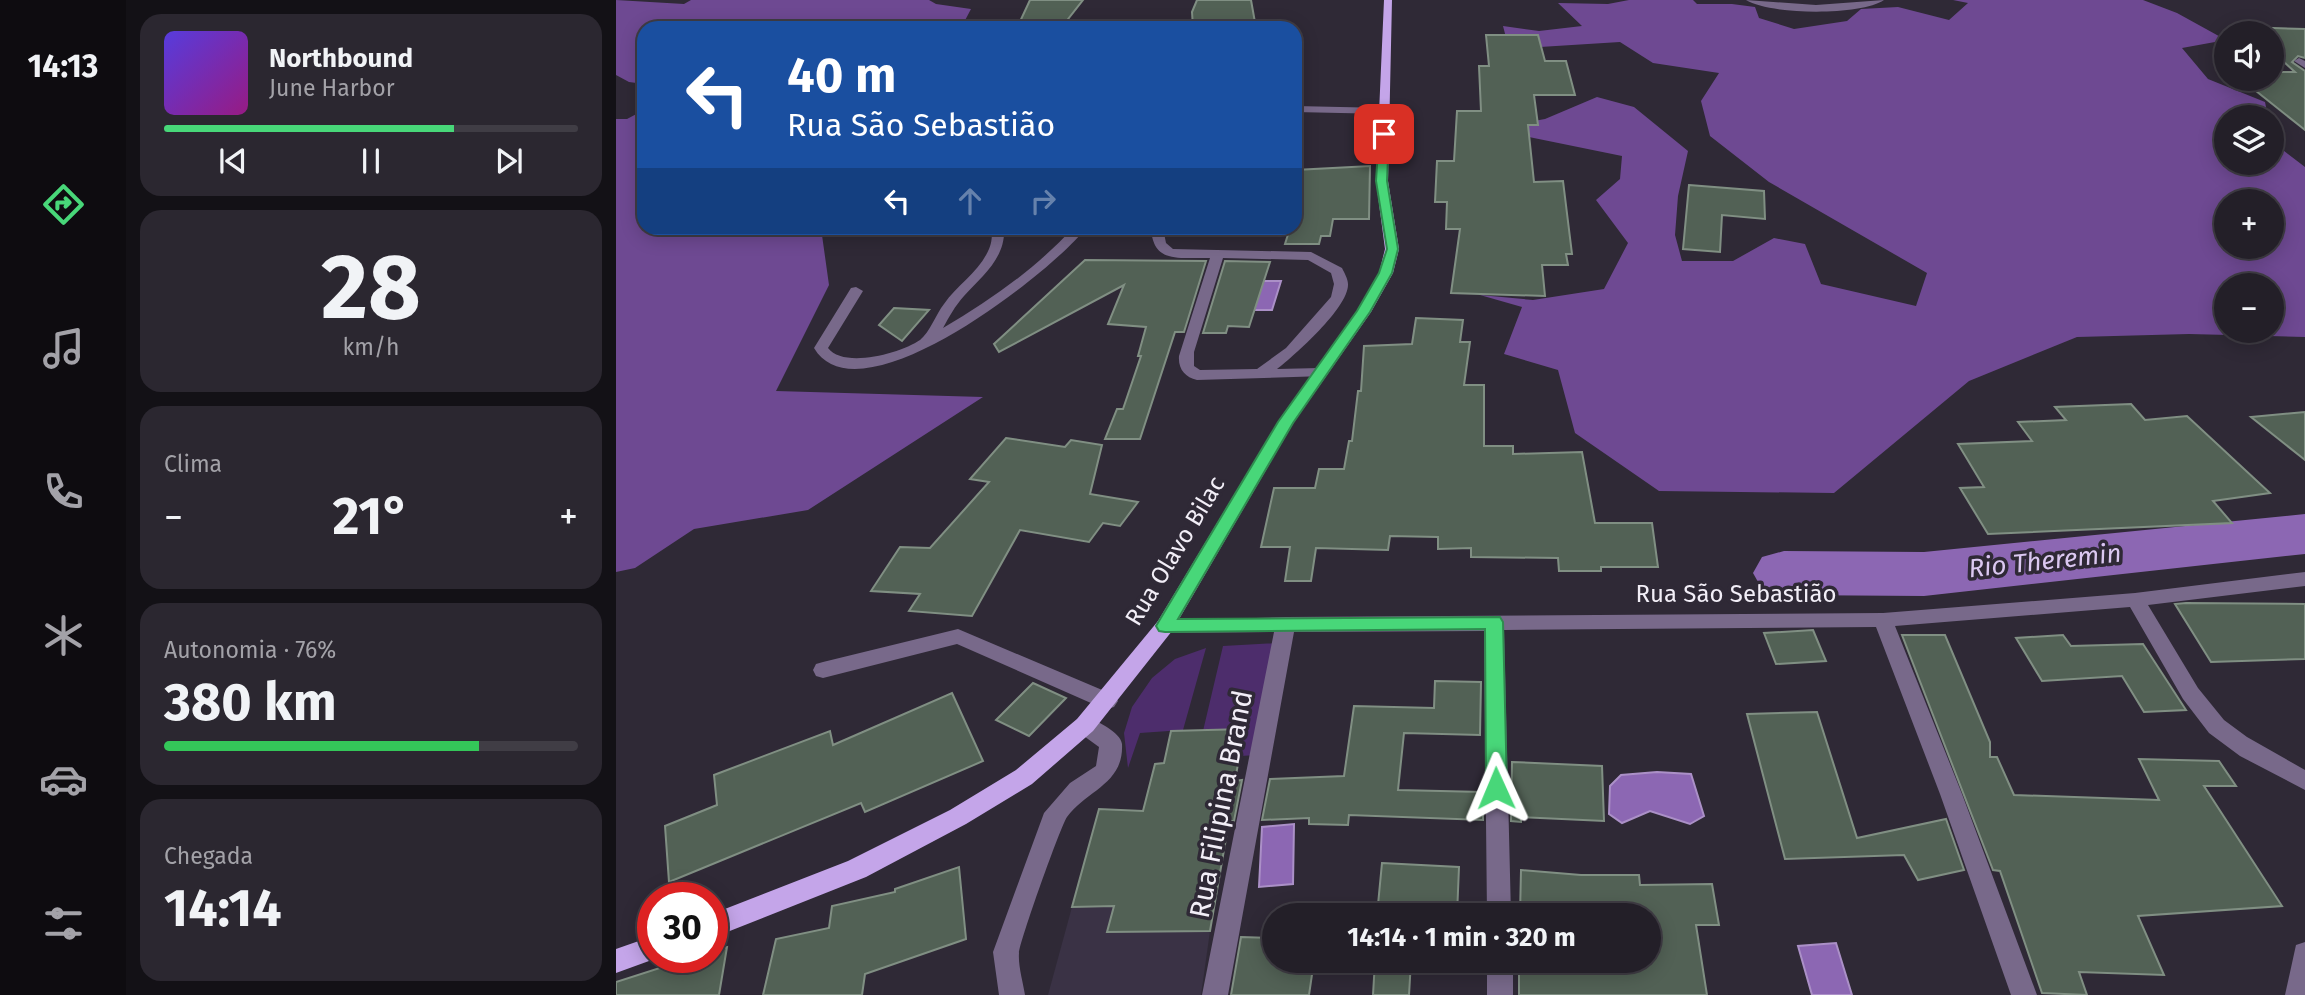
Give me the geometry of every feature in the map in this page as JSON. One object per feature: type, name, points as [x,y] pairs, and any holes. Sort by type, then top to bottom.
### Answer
[{"type":"main road","name":"Rua Olavo Bilac","points":[[728,920],[858,869],[958,817],[1024,777],[1084,725],[1107,701],[1165,626],[1286,422],[1364,312],[1391,257],[1382,181],[1388,0]]},
{"type":"main road","points":[[616,961],[637,954]]},
{"type":"street","points":[[1750,0],[1783,7],[1858,6],[1880,0]]},
{"type":"street","points":[[1302,109],[1386,111]]},
{"type":"street","points":[[928,340],[954,299],[989,259],[1000,235]]},
{"type":"street","points":[[856,291],[821,348],[825,356],[834,362],[867,363],[887,358],[973,317],[1007,294],[1073,235]]},
{"type":"street","points":[[1158,235],[1161,249],[1170,253],[1311,256],[1337,271],[1342,284],[1338,298],[1292,351],[1261,374]]},
{"type":"street","points":[[1217,255],[1185,365],[1189,371],[1198,375],[1320,373]]},
{"type":"street","name":"Rua São Sebastião","points":[[1165,626],[1883,620],[2135,600],[2305,579]]},
{"type":"street","points":[[2135,600],[2200,706],[2215,724],[2229,737],[2305,781]]},
{"type":"street","points":[[1883,620],[1951,794],[2024,995]]},
{"type":"street","points":[[1494,622],[1499,903]]},
{"type":"street","name":"Rua Filipina Brand","points":[[1215,995],[1286,624]]},
{"type":"street","points":[[823,670],[958,636],[1107,701]]},
{"type":"street","points":[[1012,995],[1006,952],[1056,813],[1078,790],[1106,771],[1111,743],[1084,725]]},
{"type":"street","points":[[2298,995],[2305,954]]},
{"type":"street","points":[[1500,973],[1500,995]]},
{"type":"shaded area","points":[[616,0],[684,4],[691,0],[929,0],[936,4],[971,9],[965,21],[637,21],[637,83],[616,75]]},
{"type":"shaded area","points":[[1629,0],[1693,0],[1697,4],[1732,4],[1755,7],[1759,18],[1794,29],[1847,21],[1861,9],[1898,7],[1949,20],[1968,3],[1953,0],[2143,0],[2177,13],[2214,33],[2214,42],[2182,48],[2208,79],[2214,81],[2214,91],[2238,91],[2265,102],[2266,105],[2214,105],[2214,175],[2284,175],[2284,151],[2305,167],[2305,337],[2284,336],[2284,273],[2214,273],[2214,335],[2077,337],[1969,381],[1834,493],[1659,491],[1575,433],[1558,370],[1504,354],[1522,307],[1480,295],[1533,300],[1604,289],[1628,243],[1596,200],[1620,179],[1622,156],[1489,129],[1545,119],[1597,97],[1634,107],[1688,151],[1678,196],[1675,235],[1682,261],[1733,261],[1774,238],[1805,244],[1821,284],[1916,306],[1927,273],[1769,182],[1710,136],[1701,101],[1719,73],[1653,63],[1620,42],[1509,49],[1503,26],[1539,31],[1582,26],[1558,3],[1608,4]]},
{"type":"shaded area","points":[[637,114],[637,235],[822,235],[829,285],[776,391],[983,397],[808,510],[694,529],[635,568],[616,572],[616,119],[627,119]]},
{"type":"shaded area","points":[[1257,281],[1281,281],[1272,310],[1247,310]]},
{"type":"shaded area","points":[[1278,643],[1258,755],[1240,756],[1244,729],[1203,731],[1223,646]]},
{"type":"shaded area","points":[[1206,648],[1183,730],[1140,733],[1128,768],[1124,733],[1132,707],[1152,678],[1175,659]]},
{"type":"shaded area","points":[[1657,772],[1691,774],[1704,816],[1690,824],[1650,811],[1622,823],[1609,814],[1610,786],[1621,775]]},
{"type":"shaded area","points":[[1294,824],[1293,884],[1259,887],[1262,827]]},
{"type":"shaded area","points":[[1114,906],[1108,932],[1210,931],[1201,995],[1048,995],[1072,907]]},
{"type":"shaded area","points":[[1836,943],[1852,995],[1812,995],[1798,946]]},
{"type":"building","points":[[1030,0],[1083,0],[1066,21],[1020,21]]},
{"type":"building","points":[[1197,0],[1251,0],[1255,21],[1193,21],[1192,12]]},
{"type":"building","points":[[2284,28],[2305,29],[2305,58],[2298,56],[2292,62],[2305,71],[2305,130],[2284,113],[2284,105],[2274,105],[2256,91],[2284,91],[2284,72],[2295,72],[2284,62]]},
{"type":"building","points":[[1486,35],[1538,35],[1545,61],[1566,61],[1575,95],[1534,95],[1538,125],[1528,125],[1534,182],[1563,181],[1572,254],[1566,254],[1568,265],[1542,265],[1545,296],[1451,293],[1460,229],[1446,229],[1447,202],[1435,202],[1437,161],[1454,161],[1457,111],[1481,111],[1479,66],[1489,66]]},
{"type":"building","points":[[1370,166],[1369,219],[1333,219],[1330,236],[1321,236],[1319,244],[1285,244],[1288,235],[1302,235],[1302,170]]},
{"type":"building","points":[[1689,185],[1764,191],[1765,219],[1722,215],[1720,252],[1683,249]]},
{"type":"building","points":[[1085,260],[1206,261],[1184,332],[1175,332],[1140,439],[1105,439],[1117,409],[1123,409],[1141,356],[1138,356],[1146,327],[1108,324],[1124,285],[999,352],[994,344]]},
{"type":"building","points":[[1225,261],[1270,262],[1249,327],[1228,326],[1226,333],[1203,333]]},
{"type":"building","points":[[894,308],[929,310],[902,341],[879,325]]},
{"type":"building","points":[[1416,318],[1463,320],[1460,342],[1470,342],[1464,385],[1484,385],[1484,446],[1513,446],[1513,454],[1582,452],[1595,523],[1652,523],[1658,567],[1601,567],[1601,571],[1559,571],[1558,558],[1471,557],[1471,548],[1438,549],[1438,537],[1390,536],[1388,550],[1316,548],[1311,581],[1285,581],[1290,547],[1261,547],[1274,488],[1315,488],[1319,469],[1344,469],[1349,441],[1352,441],[1358,391],[1361,391],[1364,346],[1412,344]]},
{"type":"building","points":[[2131,404],[2145,420],[2187,416],[2270,493],[2213,501],[2232,523],[1988,534],[1960,488],[1984,487],[1958,444],[2032,441],[2018,422],[2066,420],[2055,407]]},
{"type":"building","points":[[2305,412],[2305,460],[2251,417]]},
{"type":"building","points":[[1006,438],[1065,447],[1071,440],[1102,445],[1090,494],[1138,502],[1120,526],[1103,523],[1089,542],[1020,530],[972,616],[909,611],[920,594],[871,591],[900,547],[930,548],[989,482],[970,479]]},
{"type":"building","points":[[2175,604],[2305,604],[2305,659],[2211,662]]},
{"type":"building","points":[[1813,630],[1826,661],[1776,664],[1764,633]]},
{"type":"building","points":[[1902,635],[1945,635],[1990,742],[1990,757],[1997,757],[2014,795],[2159,800],[2139,759],[2219,761],[2236,786],[2204,786],[2282,906],[2138,916],[2164,975],[2079,972],[2087,995],[2042,993],[2000,871],[1993,870]]},
{"type":"building","points":[[2063,635],[2071,646],[2143,644],[2186,710],[2144,712],[2122,676],[2042,681],[2016,638]]},
{"type":"building","points":[[1435,681],[1481,682],[1480,735],[1404,733],[1398,790],[1483,792],[1483,820],[1349,815],[1348,825],[1309,824],[1309,818],[1262,820],[1270,779],[1344,776],[1354,706],[1434,708]]},
{"type":"building","points":[[1033,683],[1066,698],[1029,736],[996,720]]},
{"type":"building","points":[[952,693],[983,761],[865,812],[861,803],[669,882],[665,826],[717,805],[714,775],[830,731],[833,745]]},
{"type":"building","points":[[1817,712],[1857,838],[1946,819],[1964,870],[1918,880],[1904,855],[1785,859],[1747,714]]},
{"type":"building","points":[[1244,729],[1235,781],[1242,780],[1234,821],[1229,821],[1210,931],[1107,932],[1114,906],[1072,907],[1099,809],[1143,811],[1155,764],[1164,763],[1171,731]]},
{"type":"building","points":[[1512,762],[1602,766],[1604,821],[1521,817],[1521,822],[1511,821]]},
{"type":"building","points":[[1382,863],[1459,867],[1458,903],[1378,903]]},
{"type":"building","points":[[959,867],[966,939],[865,974],[862,995],[763,995],[776,939],[829,928],[832,906],[895,892],[895,889]]},
{"type":"building","points":[[1521,870],[1581,875],[1639,875],[1640,885],[1712,884],[1719,925],[1696,925],[1707,995],[1519,995],[1519,973],[1661,973],[1661,903],[1520,903]]},
{"type":"building","points":[[1241,937],[1262,938],[1262,973],[1312,973],[1309,995],[1231,995]]},
{"type":"building","points":[[644,973],[723,973],[719,995],[616,995],[616,982]]},
{"type":"building","points":[[1374,973],[1410,973],[1409,995],[1373,995]]},
{"type":"waterway","name":"Rio Theremin","points":[[1784,573],[1924,574],[2305,534]]},
{"type":"route","points":[[1384,134],[1382,181],[1392,249],[1385,273],[1364,312],[1286,422],[1165,626],[1494,622],[1496,788]]}]
